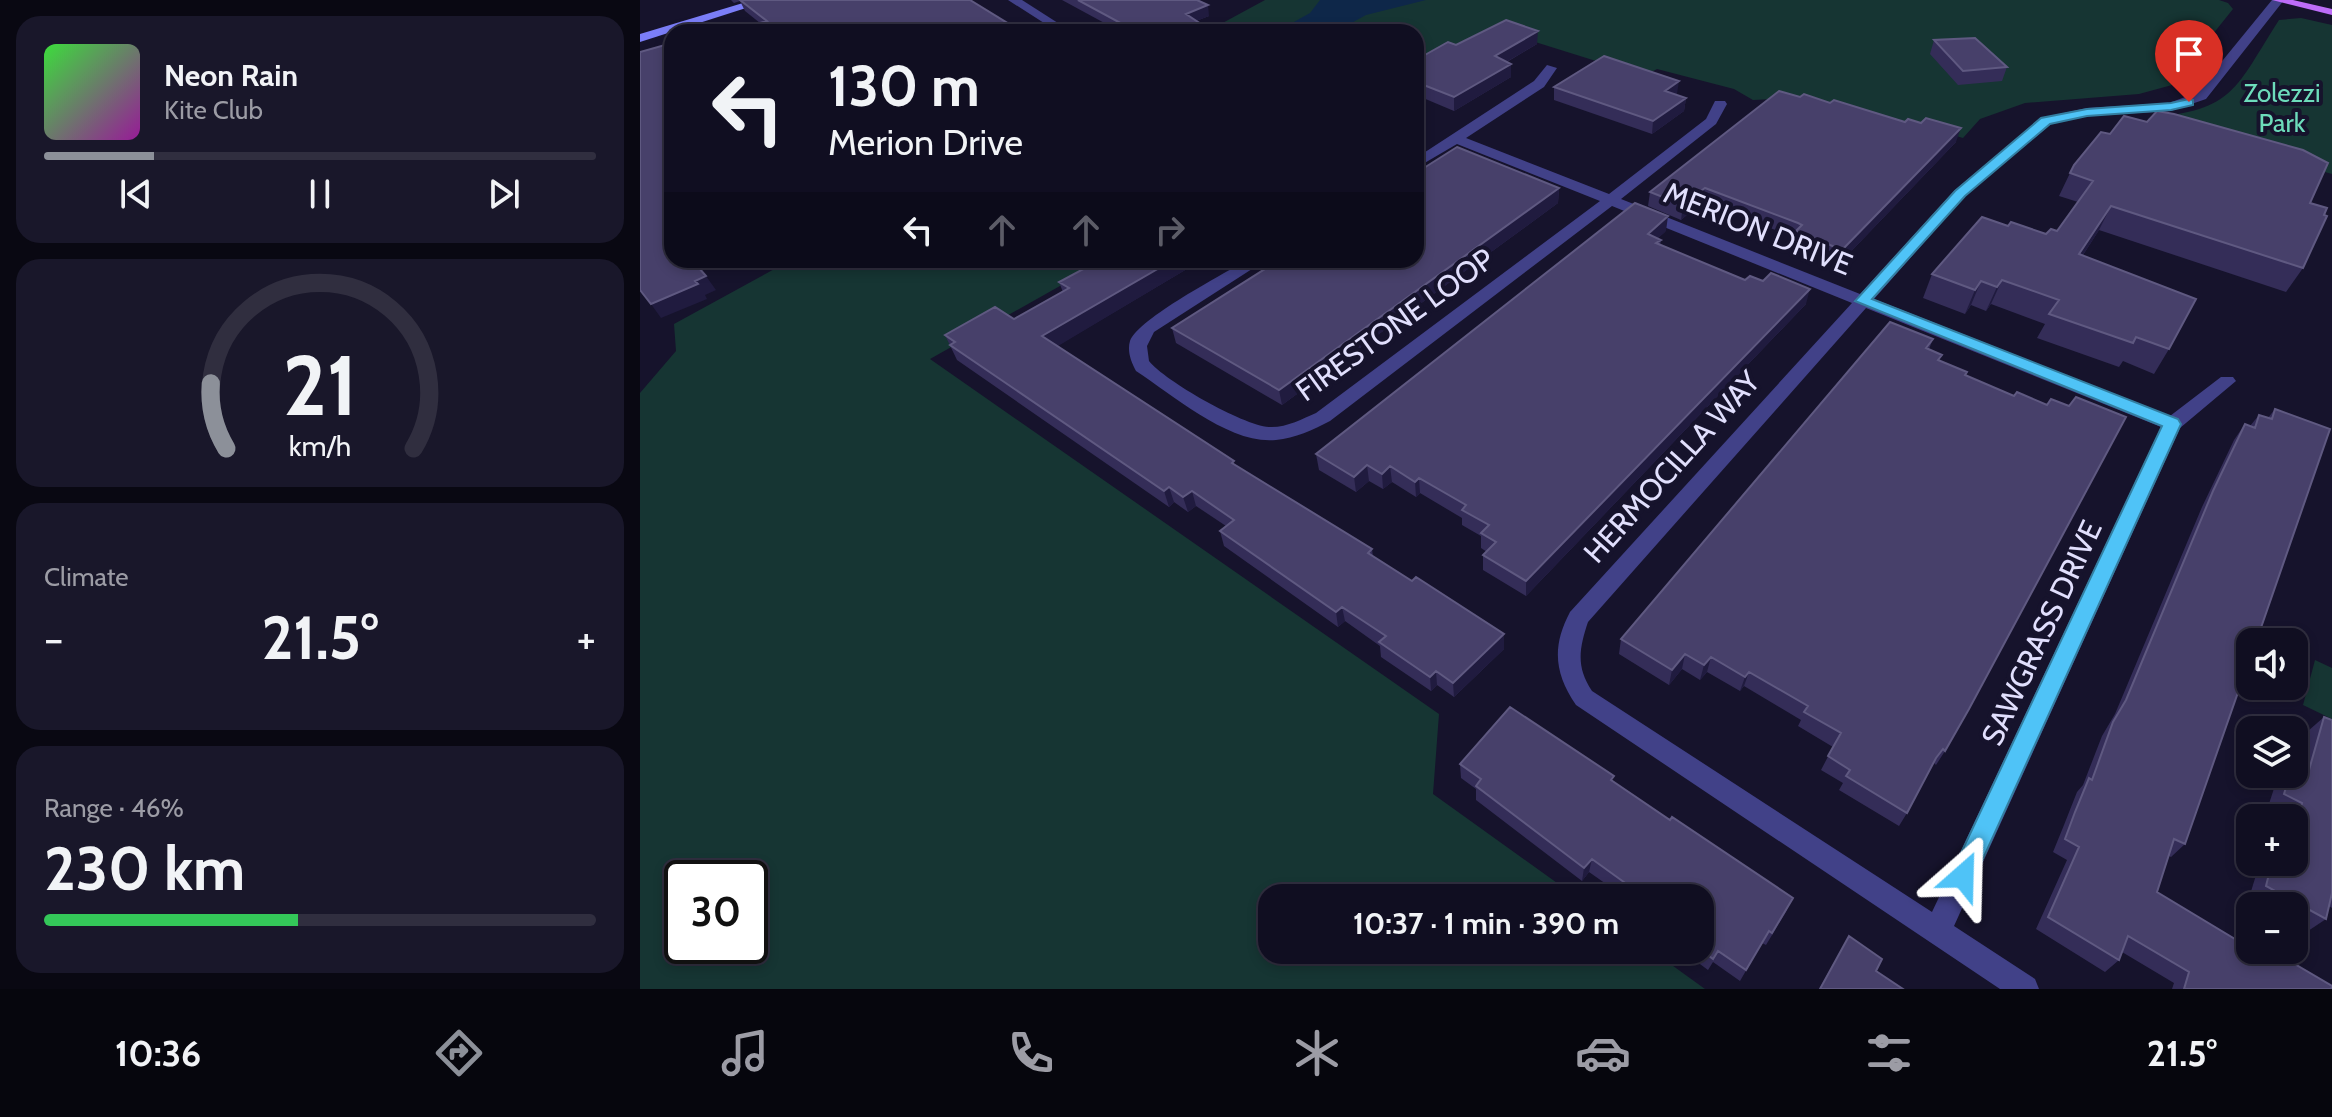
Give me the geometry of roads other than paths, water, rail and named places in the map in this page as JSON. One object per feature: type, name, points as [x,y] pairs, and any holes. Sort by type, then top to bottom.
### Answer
[{"type":"main road","points":[[2278,0],[2332,12]]},
{"type":"street","points":[[683,24],[765,0]]},
{"type":"street","points":[[1014,0],[1053,24]]},
{"type":"street","name":"HERMOCILLA WAY","points":[[2025,989],[1584,698],[1570,679],[1566,660],[1578,618],[1960,193],[2046,121],[2087,112],[2171,107],[2201,96],[2278,0]]},
{"type":"street","points":[[694,21],[698,24]]},
{"type":"street","points":[[642,35],[664,29]]},
{"type":"street","points":[[1424,159],[1539,84],[1551,68]]},
{"type":"street","name":"FIRESTONE LOOP","points":[[1245,268],[1148,328],[1138,338],[1136,351],[1142,367],[1232,423],[1268,434],[1287,433],[1323,417],[1611,200],[1711,121],[1720,104]]},
{"type":"street","name":"MERION DRIVE","points":[[1457,139],[2172,424]]},
{"type":"street","name":"SAWGRASS DRIVE","points":[[1938,930],[2172,424],[2227,381]]},
{"type":"water","points":[[1320,0],[1426,0],[1366,15],[1350,24],[1290,24],[1310,13]]},
{"type":"park label","name":"Zolezzi Park","points":[[2282,108]]}]
